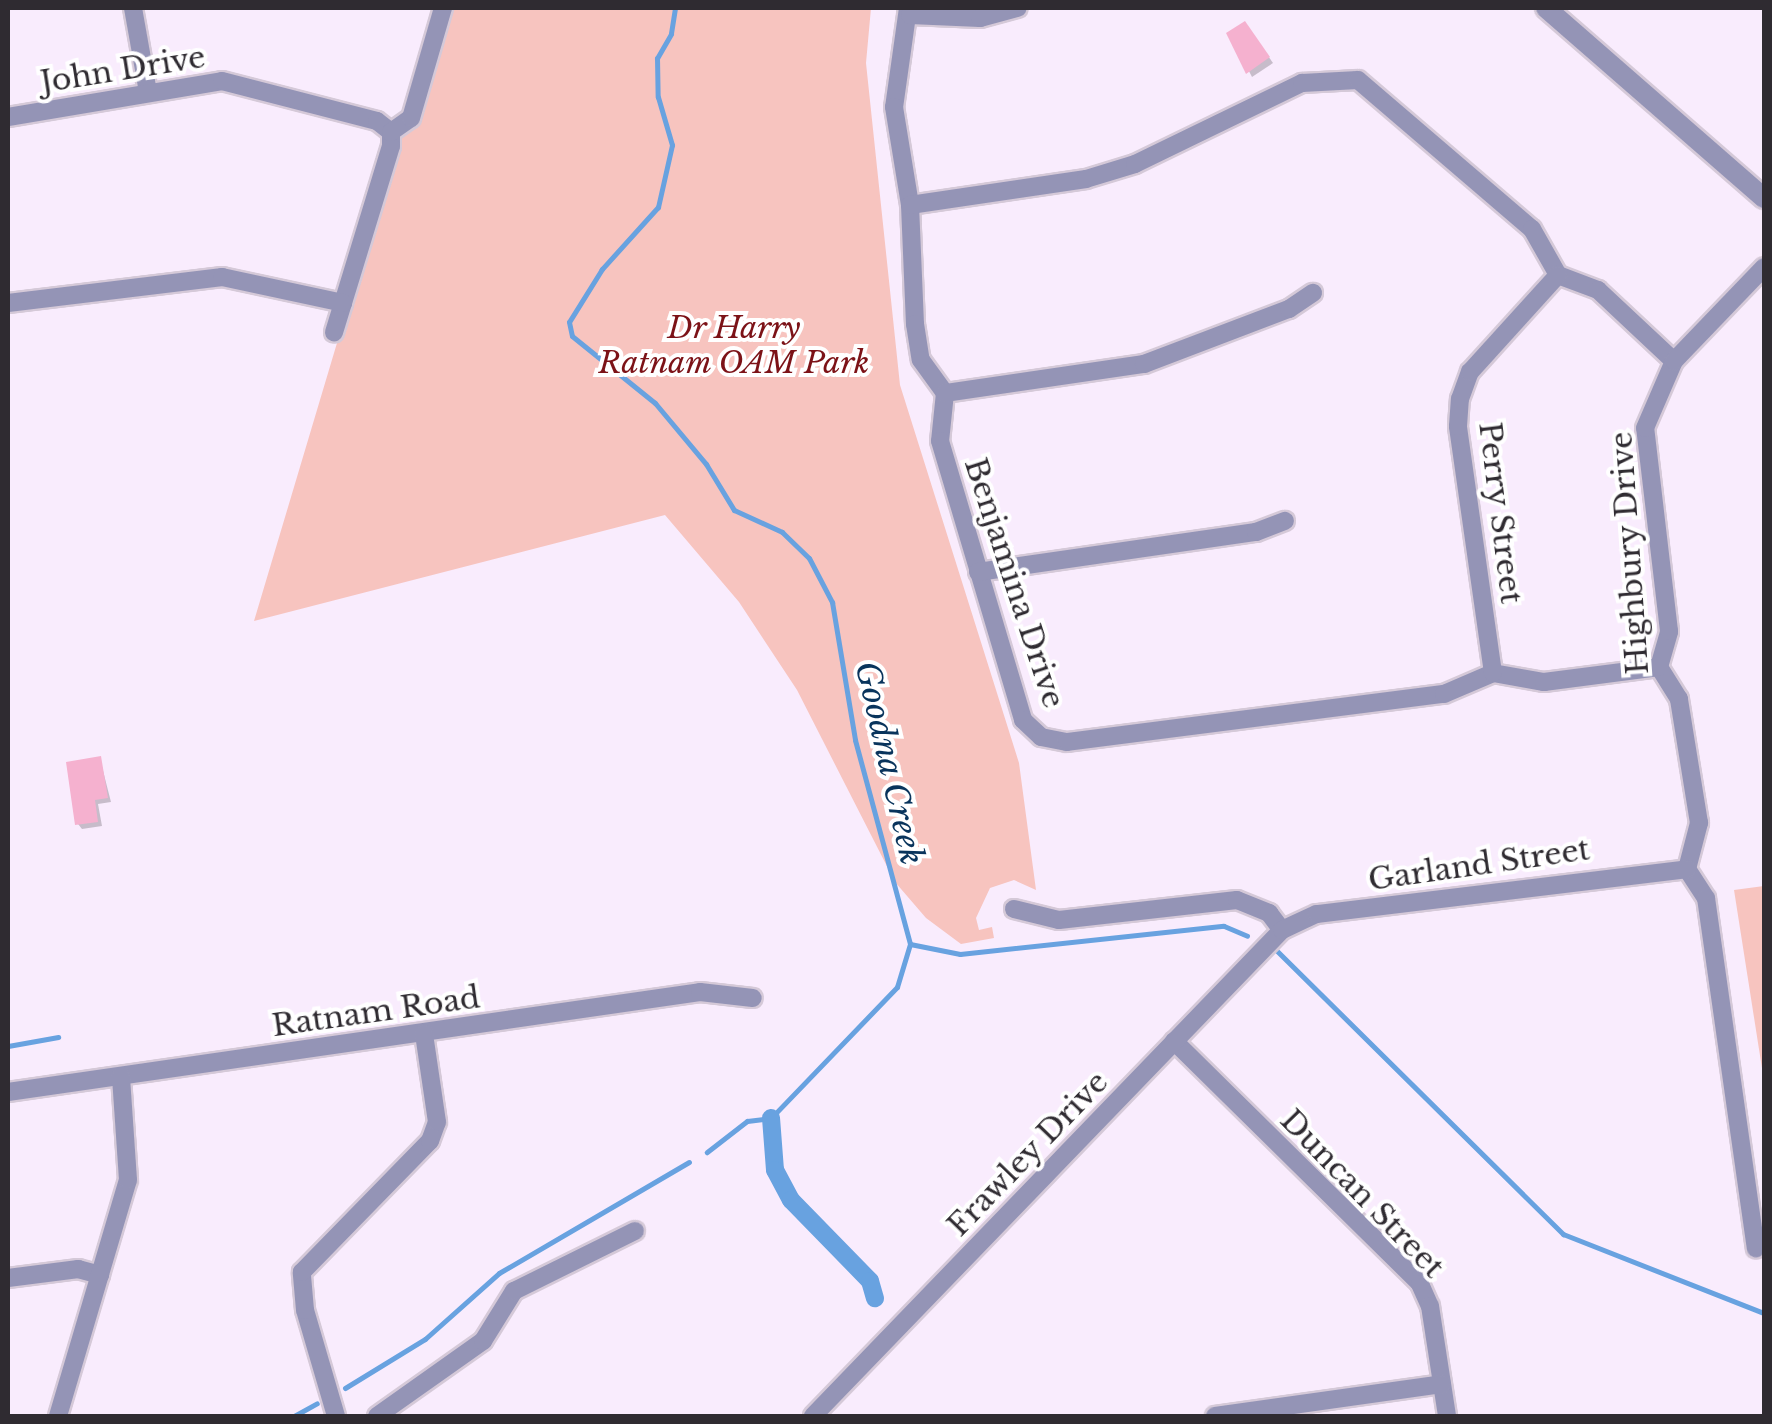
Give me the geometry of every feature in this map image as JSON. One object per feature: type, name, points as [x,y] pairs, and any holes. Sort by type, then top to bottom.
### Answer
[{"type":"street","points":[[133,8],[148,92]]},
{"type":"street","points":[[334,332],[391,132],[411,118],[443,8]]},
{"type":"street","points":[[1018,8],[980,18],[909,11],[897,56],[894,107],[910,204],[914,324],[921,360],[945,393],[1144,364],[1289,309],[1313,293]]},
{"type":"street","points":[[1546,8],[1764,198]]},
{"type":"street","points":[[910,204],[1086,179],[1135,164],[1302,84],[1346,78],[1386,100],[1532,228],[1558,275],[1598,290],[1674,360]]},
{"type":"street","name":"John Drive","points":[[8,116],[148,92],[238,83],[377,121],[391,132]]},
{"type":"street","name":"Highbury Drive","points":[[1687,869],[1699,823],[1679,699],[1659,668],[1669,630],[1645,428],[1674,360],[1764,266]]},
{"type":"street","name":"Perry Street","points":[[1493,673],[1458,426],[1460,399],[1470,372],[1558,275]]},
{"type":"street","points":[[8,303],[222,277],[343,303]]},
{"type":"street","name":"Benjamina Drive","points":[[945,393],[940,441],[1023,720],[1041,737],[1068,742],[1444,694],[1493,673]]},
{"type":"street","points":[[978,572],[1256,532],[1285,521]]},
{"type":"street","points":[[1493,673],[1544,682],[1659,668]]},
{"type":"street","points":[[1687,869],[1706,898],[1756,1248]]},
{"type":"street","name":"Garland Street","points":[[1282,930],[1317,914],[1687,869]]},
{"type":"street","points":[[1014,910],[1059,920],[1237,900],[1269,913],[1282,930]]},
{"type":"street","name":"Frawley Drive","points":[[813,1416],[1282,930]]},
{"type":"street","name":"Ratnam Road","points":[[8,1092],[700,992],[753,998]]},
{"type":"street","points":[[336,1416],[304,1310],[302,1272],[430,1141],[438,1122],[424,1034]]},
{"type":"street","name":"Duncan Street","points":[[1174,1041],[1420,1284],[1430,1306],[1447,1416]]},
{"type":"street","points":[[58,1416],[128,1180],[121,1076]]},
{"type":"street","points":[[377,1416],[483,1341],[514,1292],[635,1231]]},
{"type":"street","points":[[8,1278],[78,1269],[100,1275]]},
{"type":"street","points":[[1215,1416],[1442,1384]]},
{"type":"green space","name":"Dr Harry Ratnam OAM Park","points":[[437,8],[871,8],[866,63],[900,385],[1019,763],[1036,890],[1014,880],[990,888],[976,918],[979,930],[992,927],[994,938],[961,944],[926,918],[895,882],[797,690],[739,602],[665,515],[254,621]]},
{"type":"green space","points":[[1764,886],[1764,1081],[1734,890]]},
{"type":"building","points":[[1245,21],[1270,57],[1246,74],[1226,33]]},
{"type":"building","points":[[101,756],[108,798],[95,800],[98,822],[75,825],[66,762]]},
{"type":"waterway","name":"Goodna Creek","points":[[675,8],[671,34],[657,58],[658,97],[672,145],[658,207],[602,269],[569,322],[572,336],[655,403],[706,464],[734,510],[782,532],[809,558],[832,602],[855,740],[910,944],[897,987],[771,1118],[747,1121],[707,1152]]},
{"type":"waterway","points":[[910,944],[960,954],[1224,926],[1247,936]]},
{"type":"waterway","points":[[1274,948],[1563,1234],[1764,1313]]},
{"type":"waterway","points":[[8,1046],[58,1037]]},
{"type":"waterway","points":[[771,1118],[775,1170],[791,1200],[870,1281],[875,1298]]},
{"type":"waterway","name":"Goodna Creek","points":[[345,1388],[425,1339],[499,1273],[689,1162]]},
{"type":"waterway","name":"Goodna Creek","points":[[294,1416],[317,1403]]}]
